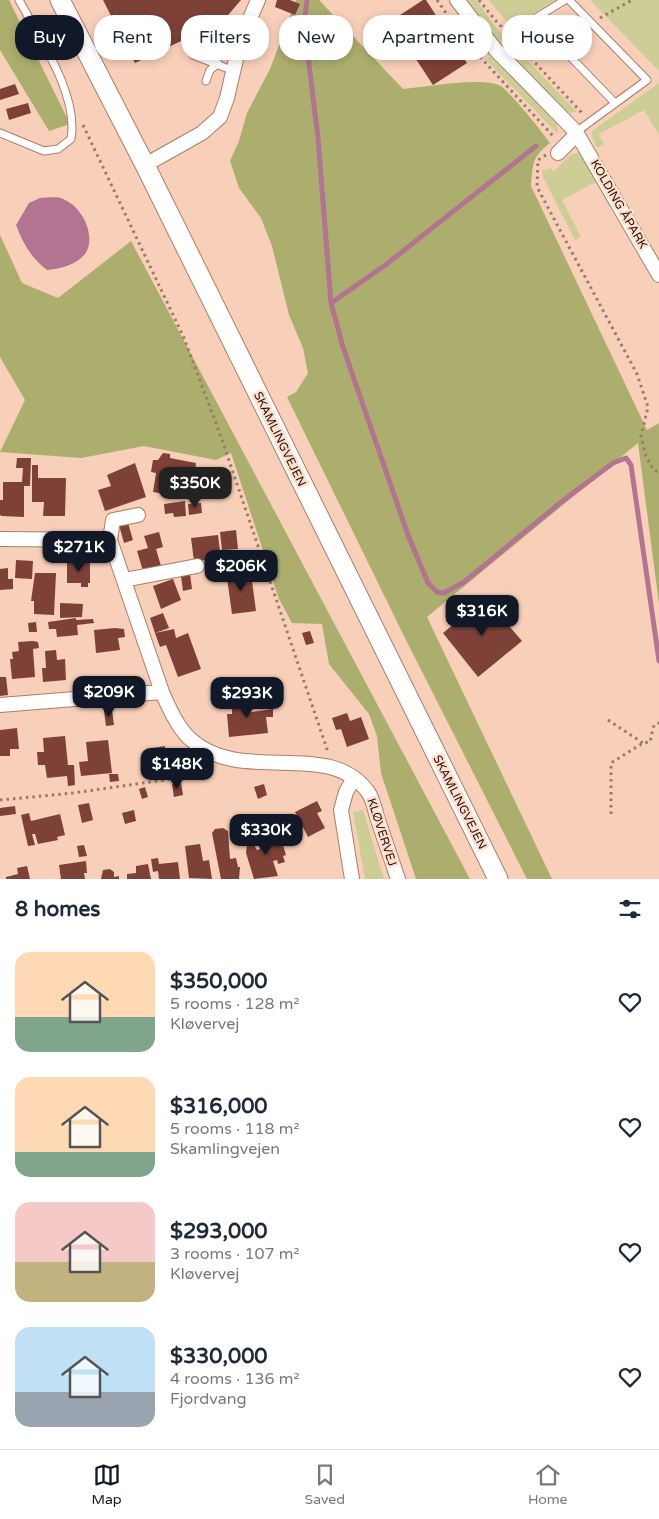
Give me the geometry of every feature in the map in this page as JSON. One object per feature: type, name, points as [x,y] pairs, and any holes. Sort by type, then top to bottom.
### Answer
[{"type":"street","name":"SKAMLINGVEJEN","points":[[60,0],[144,165],[498,879]]},
{"type":"street","points":[[144,165],[202,133],[220,117],[227,98],[240,42],[258,0]]},
{"type":"street","name":"KOLDING ÅPARK","points":[[456,0],[495,49],[577,133],[659,275]]},
{"type":"street","points":[[556,151],[577,133]]},
{"type":"street","points":[[0,539],[110,540],[113,520],[138,515]]},
{"type":"street","name":"KLØVERVEJ","points":[[110,540],[162,692],[170,712],[188,737],[217,756],[240,762],[263,764],[294,762],[331,768],[348,773],[369,793],[398,879]]},
{"type":"street","points":[[124,580],[196,566]]},
{"type":"street","points":[[0,705],[162,692]]},
{"type":"street","points":[[352,879],[341,810],[346,792],[354,778]]},
{"type":"lane","points":[[0,133],[44,151],[58,149],[71,139],[74,125],[55,66],[19,0]]},
{"type":"lane","points":[[565,0],[534,19],[615,103]]},
{"type":"lane","points":[[569,0],[646,80],[577,133]]},
{"type":"lane","points":[[207,60],[234,71]]},
{"type":"lane","points":[[216,60],[218,64]]},
{"type":"lane","points":[[206,81],[210,70],[218,64]]},
{"type":"path","points":[[479,0],[496,21],[590,122]]},
{"type":"path","points":[[593,25],[606,13],[632,0]]},
{"type":"path","points":[[79,117],[184,338],[255,535],[328,751],[331,768]]},
{"type":"path","points":[[556,151],[538,160],[537,187],[638,374],[648,407],[641,436],[646,456],[653,469],[659,474]]},
{"type":"path","points":[[608,720],[643,743]]},
{"type":"path","points":[[611,814],[611,763],[643,743],[650,742],[654,725],[659,723]]},
{"type":"path","points":[[0,800],[192,776],[208,770],[217,756]]},
{"type":"green space","points":[[0,0],[9,0],[16,15],[15,60],[39,60],[70,124],[49,131],[0,50]]},
{"type":"green space","points":[[296,0],[319,0],[333,15],[290,15]]},
{"type":"green space","points":[[467,0],[476,0],[487,15],[479,15]]},
{"type":"green space","points":[[489,0],[555,0],[531,15],[502,16]]},
{"type":"green space","points":[[590,0],[659,0],[659,71]]},
{"type":"green space","points":[[492,22],[502,33],[502,44],[492,32]]},
{"type":"green space","points":[[353,36],[363,47],[363,60],[376,60],[403,89],[466,82],[490,83],[503,88],[550,143],[534,161],[531,186],[647,430],[659,423],[659,604],[638,443],[427,617],[552,879],[527,879],[404,636],[287,397],[296,392],[308,373],[303,348],[289,315],[272,246],[261,218],[239,188],[230,161],[239,141],[247,113],[270,69],[279,45],[279,60],[353,60]]},
{"type":"green space","points":[[492,57],[557,124],[558,134],[486,60],[492,60]]},
{"type":"green space","points":[[517,60],[527,60],[577,112],[570,113]]},
{"type":"green space","points":[[659,83],[659,135],[644,110],[599,134],[604,144],[597,148],[592,137],[592,131]]},
{"type":"green space","points":[[578,153],[584,156],[598,181],[562,200],[581,237],[575,240],[543,177],[542,171],[550,168],[554,171],[570,155]]},
{"type":"green space","points":[[0,235],[22,283],[58,298],[131,241],[470,879],[416,879],[381,773],[377,736],[369,714],[329,664],[322,624],[292,623],[279,599],[231,453],[216,460],[144,446],[81,458],[0,452],[25,400],[0,357]]},
{"type":"green space","points":[[363,810],[384,879],[365,879],[353,812]]},
{"type":"shaded area","points":[[55,197],[67,201],[73,205],[85,221],[89,232],[87,250],[82,257],[68,266],[47,270],[32,255],[16,225],[29,203],[40,198]]},
{"type":"building","points":[[103,0],[241,0],[228,15],[181,15],[181,41],[171,46],[171,15],[111,15]]},
{"type":"building","points":[[277,0],[290,0],[300,4],[295,15],[275,7]]},
{"type":"building","points":[[423,0],[426,0],[436,15],[400,15]]},
{"type":"building","points":[[417,60],[465,60],[467,63],[433,85]]},
{"type":"building","points":[[15,84],[19,94],[0,100],[0,89]]},
{"type":"building","points":[[28,103],[31,113],[9,120],[6,109]]},
{"type":"building","points":[[163,453],[170,454],[170,458],[196,463],[194,480],[180,478],[177,496],[153,492],[156,473],[151,472],[153,460],[158,460]]},
{"type":"building","points":[[17,458],[31,458],[30,486],[24,486],[24,517],[2,516],[0,515],[0,500],[3,500],[3,482],[22,482],[23,468],[16,468]]},
{"type":"building","points":[[135,463],[146,497],[105,511],[98,490],[111,486],[107,475]]},
{"type":"building","points":[[32,465],[38,465],[38,478],[66,478],[65,516],[43,516],[44,502],[32,502]]},
{"type":"building","points":[[185,501],[186,516],[174,517],[173,513],[165,514],[164,504]]},
{"type":"building","points":[[201,503],[202,513],[189,515],[188,504]]},
{"type":"building","points":[[128,523],[133,540],[124,543],[119,525]]},
{"type":"building","points":[[236,530],[238,549],[222,550],[220,532]]},
{"type":"building","points":[[159,532],[163,547],[156,549],[161,566],[143,571],[137,551],[148,548],[144,536]]},
{"type":"building","points":[[218,535],[221,559],[194,561],[191,538]]},
{"type":"building","points":[[16,560],[33,561],[32,579],[15,578]]},
{"type":"building","points":[[90,561],[90,583],[88,583],[88,587],[81,587],[81,583],[67,583],[67,562]]},
{"type":"building","points":[[8,568],[8,579],[13,579],[13,589],[0,590],[0,569]]},
{"type":"building","points":[[245,569],[246,582],[252,581],[256,611],[232,614],[226,571]]},
{"type":"building","points":[[35,573],[56,573],[54,615],[34,614],[34,601],[31,601]]},
{"type":"building","points":[[190,574],[192,589],[183,591],[181,576]]},
{"type":"building","points":[[173,579],[181,600],[161,609],[153,586]]},
{"type":"building","points":[[485,598],[522,641],[478,677],[443,633]]},
{"type":"building","points":[[60,603],[83,604],[82,617],[60,618]]},
{"type":"building","points":[[163,613],[169,628],[155,633],[150,618]]},
{"type":"building","points":[[76,618],[76,620],[93,619],[94,623],[77,625],[78,635],[57,637],[56,629],[49,629],[48,622]]},
{"type":"building","points":[[36,622],[37,632],[29,632],[28,623]]},
{"type":"building","points":[[124,629],[125,637],[118,638],[120,650],[96,653],[94,630]]},
{"type":"building","points":[[174,629],[176,638],[188,633],[201,669],[178,677],[166,645],[160,647],[155,633]]},
{"type":"building","points":[[310,631],[314,643],[306,645],[302,633]]},
{"type":"building","points":[[18,642],[38,642],[39,648],[33,649],[35,677],[12,679],[10,659],[13,659],[12,652],[19,651]]},
{"type":"building","points":[[56,650],[57,660],[65,659],[66,680],[43,682],[42,668],[46,668],[45,651]]},
{"type":"building","points":[[0,677],[6,677],[8,695],[0,696]]},
{"type":"building","points":[[243,694],[246,713],[273,709],[273,717],[266,717],[268,733],[229,737],[227,714],[232,714],[232,695]]},
{"type":"building","points":[[112,710],[114,725],[106,726],[104,711]]},
{"type":"building","points":[[347,713],[350,721],[361,717],[369,739],[347,747],[341,729],[336,730],[332,718]]},
{"type":"building","points":[[17,728],[19,749],[10,749],[10,756],[0,756],[0,730]]},
{"type":"building","points":[[65,736],[68,765],[74,765],[75,785],[68,786],[67,776],[47,778],[45,765],[38,765],[37,752],[44,752],[43,738]]},
{"type":"building","points":[[108,740],[112,773],[81,776],[79,762],[88,761],[86,742]]},
{"type":"building","points":[[165,746],[165,751],[177,750],[179,769],[145,772],[143,755],[153,753],[152,748]]},
{"type":"building","points":[[109,774],[118,774],[119,781],[110,782]]},
{"type":"building","points":[[181,783],[183,795],[174,797],[172,784]]},
{"type":"building","points":[[264,784],[267,795],[258,799],[254,787]]},
{"type":"building","points":[[145,787],[148,797],[142,799],[139,789]]},
{"type":"building","points":[[317,801],[322,811],[317,813],[325,828],[308,837],[295,812]]},
{"type":"building","points":[[89,803],[93,820],[82,823],[78,805]]},
{"type":"building","points":[[15,806],[16,814],[0,816],[0,808]]},
{"type":"building","points":[[134,810],[136,821],[125,824],[122,813]]},
{"type":"building","points":[[29,813],[31,821],[60,814],[65,835],[57,837],[58,840],[38,844],[35,834],[32,834],[35,845],[28,846],[21,815]]},
{"type":"building","points":[[239,825],[242,839],[239,840],[234,827]]},
{"type":"building","points":[[223,828],[228,831],[230,859],[236,858],[238,867],[240,867],[239,879],[221,879],[212,833],[215,829]]},
{"type":"building","points":[[279,832],[286,855],[283,856],[285,862],[278,864],[277,860],[273,861],[278,876],[254,879],[246,853],[247,844],[253,843],[257,850],[260,849],[255,837],[264,834],[268,844],[272,843],[267,836]]},
{"type":"building","points":[[200,844],[203,861],[209,860],[212,879],[189,878],[185,846]]},
{"type":"building","points":[[84,845],[87,856],[79,857],[77,846]]},
{"type":"building","points":[[158,858],[159,864],[178,862],[180,879],[159,879],[158,871],[153,872],[151,859]]},
{"type":"building","points":[[86,861],[87,873],[84,873],[85,879],[61,879],[59,865]]},
{"type":"building","points":[[148,864],[151,879],[127,879],[127,874],[136,873],[136,866]]},
{"type":"building","points":[[27,866],[30,879],[6,879],[6,877],[18,874],[17,868]]},
{"type":"building","points":[[110,869],[114,872],[114,877],[119,876],[119,879],[101,879],[103,870]]},
{"type":"waterway","points":[[307,0],[304,24],[318,138],[331,303],[343,347],[408,535],[428,583],[437,592],[444,593],[464,582],[560,503],[613,463],[626,458],[631,465],[659,661]]},
{"type":"waterway","points":[[331,303],[384,266],[536,146]]}]
